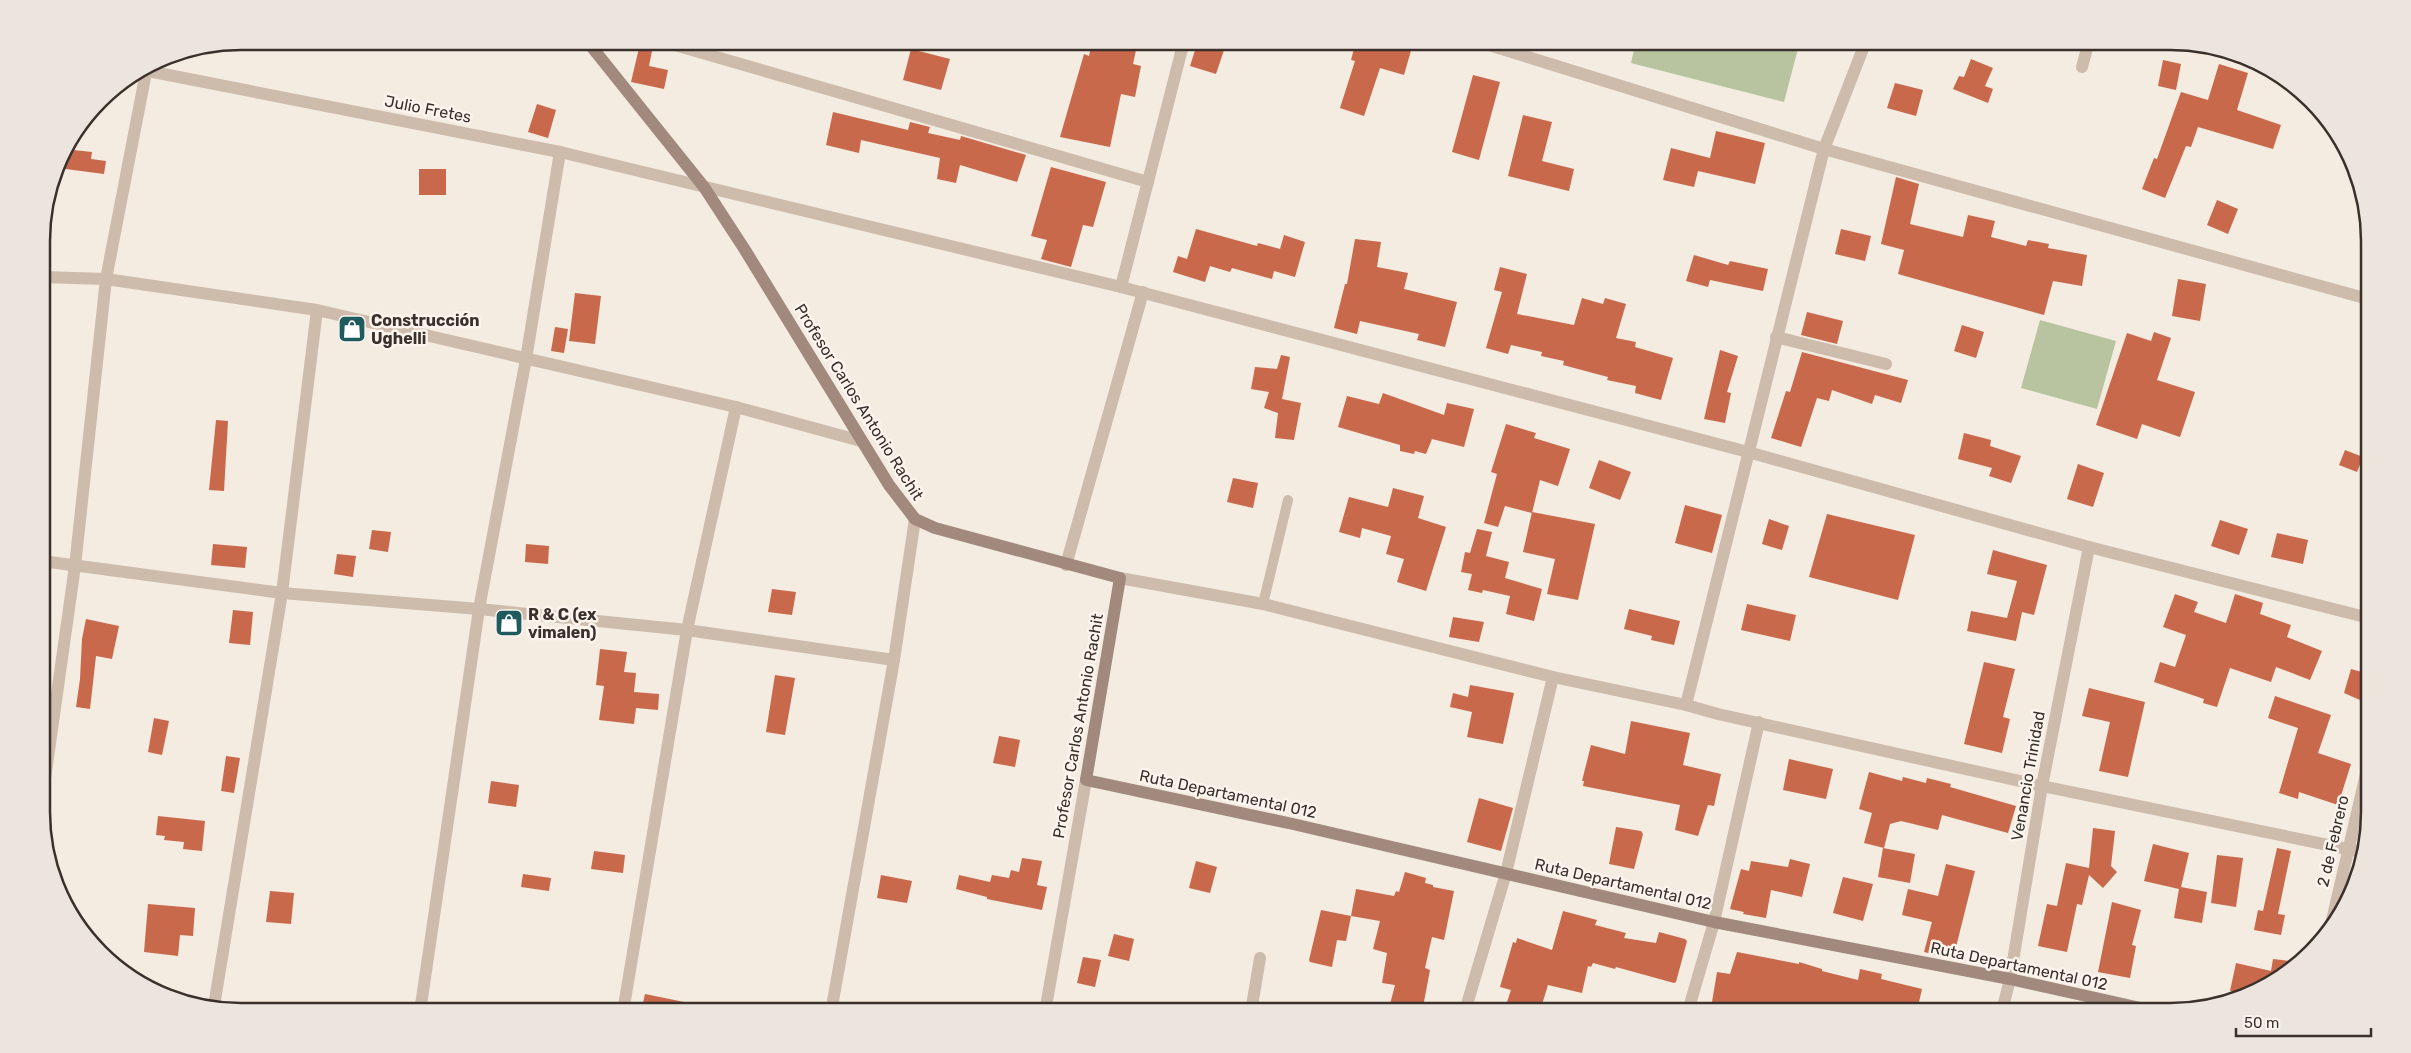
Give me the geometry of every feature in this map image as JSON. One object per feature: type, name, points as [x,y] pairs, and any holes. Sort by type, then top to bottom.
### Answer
[{"type":"main road","name":"Profesor Carlos Antonio Rachit","points":[[594,50],[704,187],[745,250],[861,441],[915,519],[935,528],[1066,565],[1120,578],[1086,780]]},
{"type":"main road","name":"Ruta Departamental 012","points":[[1086,780],[1293,824],[1714,922],[2010,979],[2118,1003]]},
{"type":"street","points":[[692,50],[1148,182]]},
{"type":"street","points":[[1121,287],[1182,50]]},
{"type":"street","points":[[1505,50],[1824,149],[2361,297]]},
{"type":"street","points":[[1686,705],[1824,149],[1862,50]]},
{"type":"street","points":[[2082,67],[2087,50]]},
{"type":"street","name":"Julio Fretes","points":[[155,71],[560,152],[1143,292],[1748,452],[2089,547],[2361,616]]},
{"type":"street","points":[[50,743],[75,566],[106,279],[145,76]]},
{"type":"street","points":[[421,1003],[479,609],[526,359],[560,152]]},
{"type":"street","points":[[50,277],[106,279],[317,310],[736,408],[861,441]]},
{"type":"street","points":[[1066,565],[1143,292]]},
{"type":"street","points":[[215,1001],[282,593],[317,310]]},
{"type":"street","points":[[1776,337],[1886,364]]},
{"type":"street","points":[[625,1003],[687,630],[736,408]]},
{"type":"street","points":[[832,1003],[894,660],[915,519]]},
{"type":"street","name":"Venancio Trinidad","points":[[2004,1003],[2010,979],[2042,786],[2089,547]]},
{"type":"street","points":[[50,562],[282,593],[479,609],[687,630],[894,660]]},
{"type":"street","points":[[1120,578],[1262,604],[1553,677],[1686,705],[1718,714],[2042,786],[2357,851]]},
{"type":"street","points":[[1467,1003],[1506,873],[1553,677]]},
{"type":"street","points":[[1691,1003],[1714,922],[1759,722]]},
{"type":"street","name":"Profesor Carlos Antonio Rachit","points":[[1047,1003],[1086,780]]},
{"type":"street","name":"2 de Febrero","points":[[2334,909],[2361,794]]},
{"type":"street","points":[[1252,1003],[1260,958]]},
{"type":"lane","points":[[1262,604],[1288,500]]},
{"type":"green space","points":[[1634,50],[1798,50],[1784,102],[1631,63]]},
{"type":"green space","points":[[2040,320],[2116,341],[2097,409],[2021,388]]},
{"type":"building","points":[[639,50],[652,51],[649,66],[668,70],[664,89],[631,82]]},
{"type":"building","points":[[911,50],[950,59],[941,90],[903,80]]},
{"type":"building","points":[[1090,50],[1136,50],[1133,64],[1141,66],[1135,97],[1121,94],[1110,147],[1060,137],[1084,54],[1089,56]]},
{"type":"building","points":[[1195,50],[1224,50],[1216,74],[1190,66]]},
{"type":"building","points":[[1354,50],[1411,50],[1404,75],[1380,68],[1364,116],[1340,108],[1355,61],[1351,60]]},
{"type":"building","points":[[1971,59],[1993,68],[1985,86],[1993,89],[1988,103],[1953,89],[1959,76],[1964,77]]},
{"type":"building","points":[[2163,60],[2181,64],[2176,90],[2158,86]]},
{"type":"building","points":[[2219,64],[2248,73],[2237,110],[2281,125],[2273,149],[2198,127],[2191,147],[2186,146],[2165,198],[2142,189],[2154,158],[2157,159],[2181,92],[2208,100]]},
{"type":"building","points":[[1473,75],[1500,82],[1479,160],[1452,152]]},
{"type":"building","points":[[1895,83],[1923,90],[1916,116],[1887,108]]},
{"type":"building","points":[[537,104],[556,110],[548,138],[528,132]]},
{"type":"building","points":[[833,112],[908,130],[910,122],[930,127],[928,133],[960,140],[961,136],[1026,155],[1017,182],[960,165],[956,183],[937,179],[940,158],[861,140],[859,153],[826,145]]},
{"type":"building","points":[[1523,115],[1552,122],[1542,161],[1574,169],[1569,191],[1508,176]]},
{"type":"building","points":[[1716,131],[1765,143],[1755,184],[1698,171],[1694,187],[1663,180],[1671,148],[1710,158]]},
{"type":"building","points":[[73,150],[92,152],[91,159],[106,161],[104,174],[65,169]]},
{"type":"building","points":[[1051,167],[1106,182],[1093,227],[1083,225],[1071,267],[1041,259],[1047,240],[1031,236]]},
{"type":"building","points":[[419,169],[446,169],[446,195],[419,195]]},
{"type":"building","points":[[1896,177],[1919,184],[1910,224],[1963,237],[1968,215],[1995,221],[1991,237],[2026,246],[2028,240],[2049,244],[2048,248],[2087,255],[2082,286],[2053,281],[2044,315],[1898,274],[1904,250],[1881,244]]},
{"type":"building","points":[[2217,200],[2238,209],[2228,234],[2207,225]]},
{"type":"building","points":[[1196,229],[1257,246],[1258,243],[1280,249],[1284,235],[1305,242],[1295,277],[1274,271],[1272,279],[1232,268],[1230,272],[1210,266],[1205,282],[1173,272],[1178,256],[1187,259]]},
{"type":"building","points":[[1841,229],[1871,236],[1865,261],[1835,254]]},
{"type":"building","points":[[1355,239],[1381,242],[1377,267],[1408,273],[1404,289],[1457,302],[1445,347],[1417,340],[1419,334],[1360,321],[1357,334],[1334,328],[1345,284],[1347,284]]},
{"type":"building","points":[[1694,255],[1728,265],[1730,261],[1768,269],[1763,291],[1710,280],[1708,287],[1686,281]]},
{"type":"building","points":[[1500,267],[1527,274],[1517,314],[1574,325],[1582,298],[1603,304],[1605,298],[1626,304],[1616,338],[1636,342],[1635,347],[1673,358],[1661,400],[1635,393],[1636,386],[1607,380],[1608,377],[1563,365],[1564,361],[1541,356],[1542,352],[1511,345],[1508,354],[1486,348],[1502,292],[1494,290]]},
{"type":"building","points":[[2178,279],[2206,284],[2200,321],[2172,316]]},
{"type":"building","points":[[575,293],[601,296],[595,344],[569,341]]},
{"type":"building","points":[[1807,312],[1843,321],[1837,344],[1801,335]]},
{"type":"building","points":[[1962,325],[1984,332],[1976,358],[1954,351]]},
{"type":"building","points":[[555,327],[568,329],[564,353],[551,351]]},
{"type":"building","points":[[2154,332],[2171,338],[2157,380],[2195,392],[2180,437],[2142,424],[2137,439],[2096,425],[2127,333],[2151,341]]},
{"type":"building","points":[[1720,350],[1738,356],[1727,392],[1731,393],[1725,423],[1704,419]]},
{"type":"building","points":[[1802,352],[1908,380],[1901,403],[1875,395],[1872,404],[1832,390],[1829,401],[1817,398],[1801,447],[1771,438],[1786,391],[1790,392]]},
{"type":"building","points":[[1281,355],[1290,357],[1282,399],[1301,403],[1294,440],[1275,438],[1278,413],[1264,408],[1269,392],[1251,389],[1255,367],[1277,369]]},
{"type":"building","points":[[1383,393],[1444,415],[1447,403],[1474,409],[1464,447],[1432,439],[1426,454],[1415,451],[1414,454],[1400,451],[1400,445],[1338,427],[1347,396],[1379,404]]},
{"type":"building","points":[[216,420],[228,421],[224,491],[209,490]]},
{"type":"building","points":[[1506,424],[1536,433],[1534,438],[1570,449],[1558,486],[1540,480],[1532,513],[1505,506],[1498,527],[1484,523],[1497,474],[1491,472]]},
{"type":"building","points":[[1964,433],[1991,440],[1990,446],[2021,456],[2011,483],[1989,476],[1992,468],[1958,459]]},
{"type":"building","points":[[2345,450],[2361,456],[2357,472],[2339,465]]},
{"type":"building","points":[[1599,460],[1631,472],[1620,500],[1589,488]]},
{"type":"building","points":[[2078,464],[2104,473],[2093,507],[2067,499]]},
{"type":"building","points":[[1233,478],[1258,483],[1253,508],[1227,502]]},
{"type":"building","points":[[1393,488],[1424,496],[1418,518],[1446,527],[1426,591],[1397,582],[1404,559],[1386,554],[1391,536],[1362,528],[1360,538],[1339,532],[1349,497],[1388,507]]},
{"type":"building","points":[[1685,505],[1722,515],[1712,553],[1675,543]]},
{"type":"building","points":[[1532,512],[1595,524],[1578,600],[1547,594],[1555,559],[1523,552]]},
{"type":"building","points":[[1827,514],[1915,535],[1898,600],[1809,577]]},
{"type":"building","points":[[1769,519],[1789,526],[1782,550],[1762,544]]},
{"type":"building","points":[[2220,520],[2248,529],[2239,555],[2211,546]]},
{"type":"building","points":[[1477,529],[1492,532],[1486,556],[1509,562],[1505,578],[1542,589],[1534,621],[1506,614],[1510,596],[1483,590],[1482,593],[1468,590],[1472,574],[1461,572],[1465,552],[1470,553]]},
{"type":"building","points":[[372,530],[391,532],[388,552],[369,549]]},
{"type":"building","points":[[2277,533],[2308,540],[2303,564],[2271,557]]},
{"type":"building","points":[[213,544],[247,547],[245,568],[211,565]]},
{"type":"building","points":[[526,544],[549,546],[548,564],[525,562]]},
{"type":"building","points":[[1993,550],[2047,565],[2034,615],[2022,612],[2016,641],[1967,631],[1971,611],[2007,618],[2017,581],[1987,574]]},
{"type":"building","points":[[337,554],[356,556],[353,577],[334,574]]},
{"type":"building","points":[[772,589],[796,592],[792,615],[768,612]]},
{"type":"building","points":[[2175,594],[2198,602],[2194,612],[2226,623],[2235,594],[2263,603],[2260,614],[2291,625],[2287,637],[2322,651],[2310,680],[2276,667],[2271,682],[2230,668],[2217,707],[2203,703],[2204,699],[2154,682],[2160,662],[2175,667],[2186,635],[2163,627]]},
{"type":"building","points":[[1747,604],[1796,615],[1790,641],[1741,630]]},
{"type":"building","points":[[1629,609],[1680,621],[1674,645],[1651,640],[1652,636],[1624,629]]},
{"type":"building","points":[[233,610],[253,612],[250,645],[229,643]]},
{"type":"building","points":[[1453,617],[1484,622],[1479,642],[1449,637]]},
{"type":"building","points":[[86,619],[119,626],[112,659],[96,656],[90,709],[76,707],[80,679],[82,639]]},
{"type":"building","points":[[600,649],[627,652],[624,672],[636,673],[634,692],[659,694],[658,710],[636,708],[634,724],[599,720],[604,686],[596,685]]},
{"type":"building","points":[[1984,662],[2015,669],[2003,717],[2010,719],[2002,753],[1964,744]]},
{"type":"building","points":[[2351,669],[2361,672],[2360,700],[2344,693]]},
{"type":"building","points":[[775,675],[795,678],[785,735],[766,732]]},
{"type":"building","points":[[1470,685],[1514,693],[1503,744],[1467,737],[1472,712],[1450,707],[1453,693],[1468,697]]},
{"type":"building","points":[[2089,688],[2145,702],[2128,777],[2099,771],[2110,722],[2082,716]]},
{"type":"building","points":[[2275,696],[2331,715],[2318,753],[2351,764],[2338,805],[2299,792],[2298,799],[2279,793],[2298,728],[2268,718]]},
{"type":"building","points":[[154,718],[169,721],[162,755],[148,752]]},
{"type":"building","points":[[1631,721],[1690,733],[1683,765],[1721,774],[1714,806],[1708,805],[1698,836],[1675,830],[1680,805],[1583,786],[1584,781],[1582,781],[1591,745],[1625,754]]},
{"type":"building","points":[[999,736],[1020,740],[1015,767],[993,763]]},
{"type":"building","points":[[226,756],[240,758],[234,793],[221,791]]},
{"type":"building","points":[[1789,759],[1833,769],[1826,799],[1783,790]]},
{"type":"building","points":[[1869,772],[1902,781],[1903,777],[1926,783],[1927,778],[1951,784],[1950,787],[2016,806],[2008,833],[1942,815],[1938,830],[1901,821],[1890,824],[1884,848],[1864,843],[1872,813],[1859,809]]},
{"type":"building","points":[[491,781],[519,785],[516,807],[488,803]]},
{"type":"building","points":[[1479,798],[1513,808],[1501,851],[1467,842]]},
{"type":"building","points":[[158,816],[205,821],[202,851],[183,849],[184,842],[164,840],[165,836],[156,835]]},
{"type":"building","points":[[1616,827],[1641,831],[1643,834],[1634,869],[1609,864]]},
{"type":"building","points":[[2093,828],[2115,831],[2111,866],[2117,872],[2103,888],[2089,875],[2082,905],[2077,904],[2067,952],[2038,946],[2047,904],[2057,906],[2066,863],[2089,868]]},
{"type":"building","points":[[2153,844],[2189,853],[2181,887],[2207,892],[2202,923],[2174,918],[2179,889],[2144,881]]},
{"type":"building","points":[[1883,848],[1915,854],[1910,883],[1878,877]]},
{"type":"building","points":[[2277,848],[2291,851],[2278,914],[2285,915],[2281,935],[2254,930],[2258,910],[2263,911]]},
{"type":"building","points":[[594,851],[625,855],[623,873],[591,869]]},
{"type":"building","points":[[2217,855],[2243,858],[2236,907],[2211,903]]},
{"type":"building","points":[[1022,858],[1042,861],[1037,885],[1047,887],[1042,910],[987,899],[987,897],[956,889],[959,875],[990,882],[992,875],[1009,878],[1011,870],[1019,872]]},
{"type":"building","points":[[1790,859],[1810,864],[1802,897],[1771,890],[1766,918],[1743,914],[1744,912],[1730,909],[1741,869],[1749,871],[1751,861],[1788,867]]},
{"type":"building","points":[[1196,861],[1217,867],[1210,893],[1189,888]]},
{"type":"building","points":[[1946,864],[1975,871],[1953,959],[1924,952],[1932,922],[1902,915],[1908,889],[1938,896]]},
{"type":"building","points":[[1405,872],[1426,878],[1425,883],[1433,885],[1433,887],[1454,891],[1444,940],[1432,937],[1425,968],[1430,970],[1424,1003],[1390,1003],[1395,985],[1382,983],[1387,953],[1373,949],[1380,921],[1351,916],[1356,889],[1394,896],[1396,891],[1399,892]]},
{"type":"building","points":[[523,874],[551,878],[549,891],[521,887]]},
{"type":"building","points":[[881,875],[912,881],[907,903],[877,898]]},
{"type":"building","points":[[1843,877],[1873,884],[1863,921],[1833,913]]},
{"type":"building","points":[[270,891],[294,893],[291,924],[266,922]]},
{"type":"building","points":[[2112,902],[2141,910],[2132,945],[2136,946],[2130,978],[2098,972]]},
{"type":"building","points":[[148,904],[195,908],[193,936],[180,935],[178,956],[144,952]]},
{"type":"building","points":[[1321,910],[1351,916],[1346,941],[1337,940],[1332,967],[1310,962],[1309,960]]},
{"type":"building","points":[[1563,911],[1597,920],[1595,925],[1626,933],[1624,938],[1656,943],[1659,932],[1687,941],[1676,982],[1674,983],[1616,967],[1615,969],[1593,963],[1591,967],[1588,966],[1582,993],[1548,985],[1542,1003],[1507,1002],[1511,990],[1500,987],[1513,942],[1516,943],[1517,938],[1552,950]]},
{"type":"building","points":[[1114,934],[1134,939],[1129,961],[1108,956]]},
{"type":"building","points":[[1737,952],[1799,964],[1799,962],[1822,969],[1822,971],[1858,980],[1860,969],[1882,974],[1881,979],[1922,989],[1919,1003],[1712,1002],[1717,972],[1730,974]]},
{"type":"building","points":[[1083,957],[1101,960],[1095,987],[1077,983]]},
{"type":"building","points":[[2273,959],[2290,961],[2255,983],[2234,992],[2230,991],[2236,963],[2271,971]]},
{"type":"building","points":[[645,994],[689,1003],[643,1003]]},
{"type":"place","name":"Construcción Ughelli","points":[[352,329]]},
{"type":"place","name":"R & C (ex vimalen)","points":[[509,623]]}]
